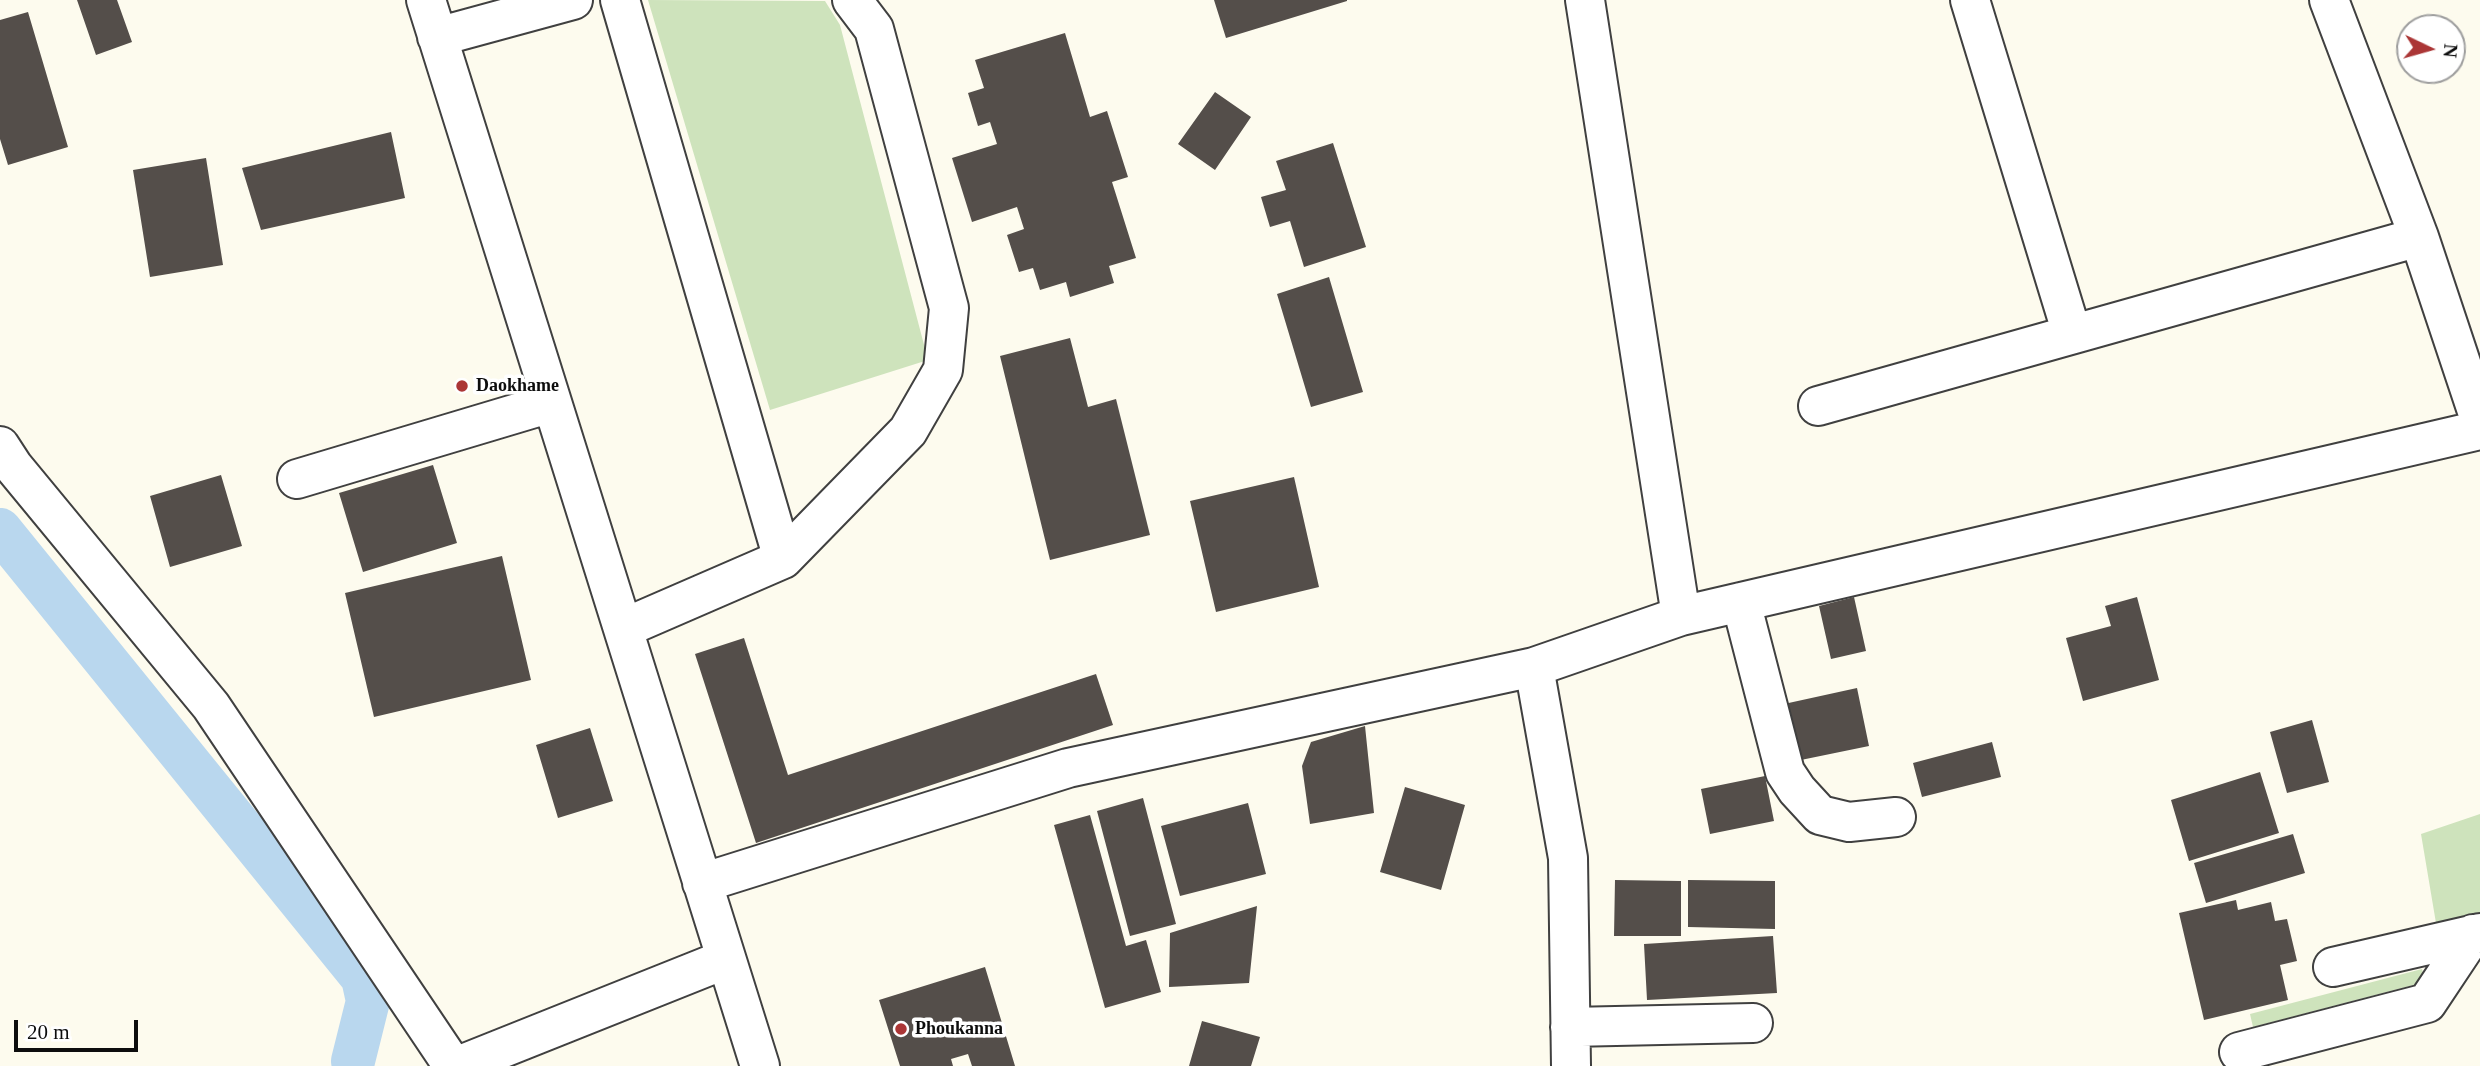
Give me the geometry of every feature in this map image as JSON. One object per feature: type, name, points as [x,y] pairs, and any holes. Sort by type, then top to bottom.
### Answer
[{"type":"street","points":[[426,0],[760,1066]]},
{"type":"street","points":[[437,37],[573,0]]},
{"type":"street","points":[[620,0],[783,559]]},
{"type":"street","points":[[624,628],[783,559],[908,431],[943,370],[949,308],[874,29],[852,0]]},
{"type":"street","points":[[1586,0],[1681,616]]},
{"type":"street","points":[[1970,0],[2072,334]]},
{"type":"street","points":[[2329,0],[2419,237],[2480,420]]},
{"type":"street","points":[[1818,405],[2419,237]]},
{"type":"street","points":[[297,479],[551,403]]},
{"type":"street","points":[[702,883],[1068,768],[1534,667],[1681,616],[2480,430]]},
{"type":"street","points":[[0,446],[13,466],[211,706],[455,1066],[726,960]]},
{"type":"street","points":[[1741,602],[1785,772],[1797,790],[1820,815],[1849,822],[1896,817]]},
{"type":"street","points":[[1534,667],[1568,858],[1571,1066]]},
{"type":"street","points":[[2333,967],[2476,933]]},
{"type":"street","points":[[2239,1052],[2427,1003],[2476,933]]},
{"type":"street","points":[[1570,1027],[1753,1023]]},
{"type":"green space","points":[[648,0],[825,1],[840,25],[928,360],[770,410]]},
{"type":"green space","points":[[2480,814],[2480,916],[2437,929],[2421,834]]},
{"type":"green space","points":[[2422,969],[2425,982],[2253,1027],[2250,1014]]},
{"type":"building","points":[[77,0],[117,0],[132,42],[96,55]]},
{"type":"building","points":[[1214,0],[1347,0],[1347,1],[1226,38]]},
{"type":"building","points":[[28,12],[68,147],[8,165],[0,139],[0,20]]},
{"type":"building","points":[[1065,33],[1090,117],[1107,111],[1128,177],[1112,182],[1136,258],[1109,266],[1114,283],[1070,297],[1066,282],[1040,290],[1033,268],[1019,272],[1007,235],[1024,229],[1017,207],[972,222],[952,158],[997,144],[990,122],[978,126],[968,93],[984,88],[975,60]]},
{"type":"building","points":[[1215,92],[1251,117],[1215,170],[1178,144]]},
{"type":"building","points":[[391,132],[405,198],[261,230],[242,168]]},
{"type":"building","points":[[1333,143],[1366,247],[1304,267],[1290,221],[1270,227],[1261,197],[1286,190],[1276,161]]},
{"type":"building","points":[[206,158],[223,265],[150,277],[133,170]]},
{"type":"building","points":[[1329,277],[1363,392],[1311,407],[1277,294]]},
{"type":"building","points":[[1070,338],[1088,407],[1116,399],[1150,535],[1050,560],[1000,356]]},
{"type":"building","points":[[433,465],[457,543],[363,572],[339,493]]},
{"type":"building","points":[[221,475],[242,546],[170,567],[150,496]]},
{"type":"building","points":[[1294,477],[1319,587],[1216,612],[1190,501]]},
{"type":"building","points":[[502,556],[531,680],[374,717],[345,593]]},
{"type":"building","points":[[1854,597],[1866,651],[1831,659],[1819,606]]},
{"type":"building","points":[[2137,597],[2159,680],[2083,701],[2066,638],[2111,626],[2105,606]]},
{"type":"building","points":[[744,638],[788,775],[1096,674],[1113,725],[756,843],[695,654]]},
{"type":"building","points":[[1857,688],[1869,746],[1796,761],[1784,704]]},
{"type":"building","points":[[2312,720],[2329,782],[2287,793],[2270,732]]},
{"type":"building","points":[[1365,726],[1374,813],[1310,824],[1302,766],[1311,742]]},
{"type":"building","points":[[590,728],[613,801],[558,818],[536,745]]},
{"type":"building","points":[[1992,742],[2001,777],[1922,797],[1913,763]]},
{"type":"building","points":[[2260,772],[2279,833],[2189,861],[2171,800]]},
{"type":"building","points":[[1765,776],[1774,821],[1710,834],[1701,789]]},
{"type":"building","points":[[1405,787],[1465,805],[1441,890],[1380,872]]},
{"type":"building","points":[[1143,798],[1176,924],[1130,936],[1097,811]]},
{"type":"building","points":[[1248,803],[1266,874],[1180,896],[1161,826]]},
{"type":"building","points":[[1090,815],[1126,946],[1146,940],[1161,992],[1105,1008],[1054,825]]},
{"type":"building","points":[[2293,834],[2305,873],[2206,903],[2194,863]]},
{"type":"building","points":[[1615,880],[1681,881],[1681,936],[1614,936]]},
{"type":"building","points":[[1688,880],[1775,881],[1775,929],[1688,927]]},
{"type":"building","points":[[2236,900],[2238,910],[2271,902],[2275,921],[2287,919],[2297,961],[2280,965],[2288,1000],[2204,1020],[2179,913]]},
{"type":"building","points":[[1257,906],[1249,983],[1169,987],[1170,933]]},
{"type":"building","points":[[1773,936],[1777,993],[1647,1000],[1644,944]]},
{"type":"building","points":[[985,967],[1015,1066],[972,1066],[968,1054],[951,1059],[953,1066],[900,1066],[879,1000]]},
{"type":"building","points":[[1202,1021],[1260,1037],[1251,1066],[1189,1066]]},
{"type":"waterway","points":[[0,530],[363,978],[368,1001],[353,1061]]},
{"type":"place","name":"Daokhame","points":[[462,386]]},
{"type":"place","name":"Phoukanna","points":[[901,1029]]}]
